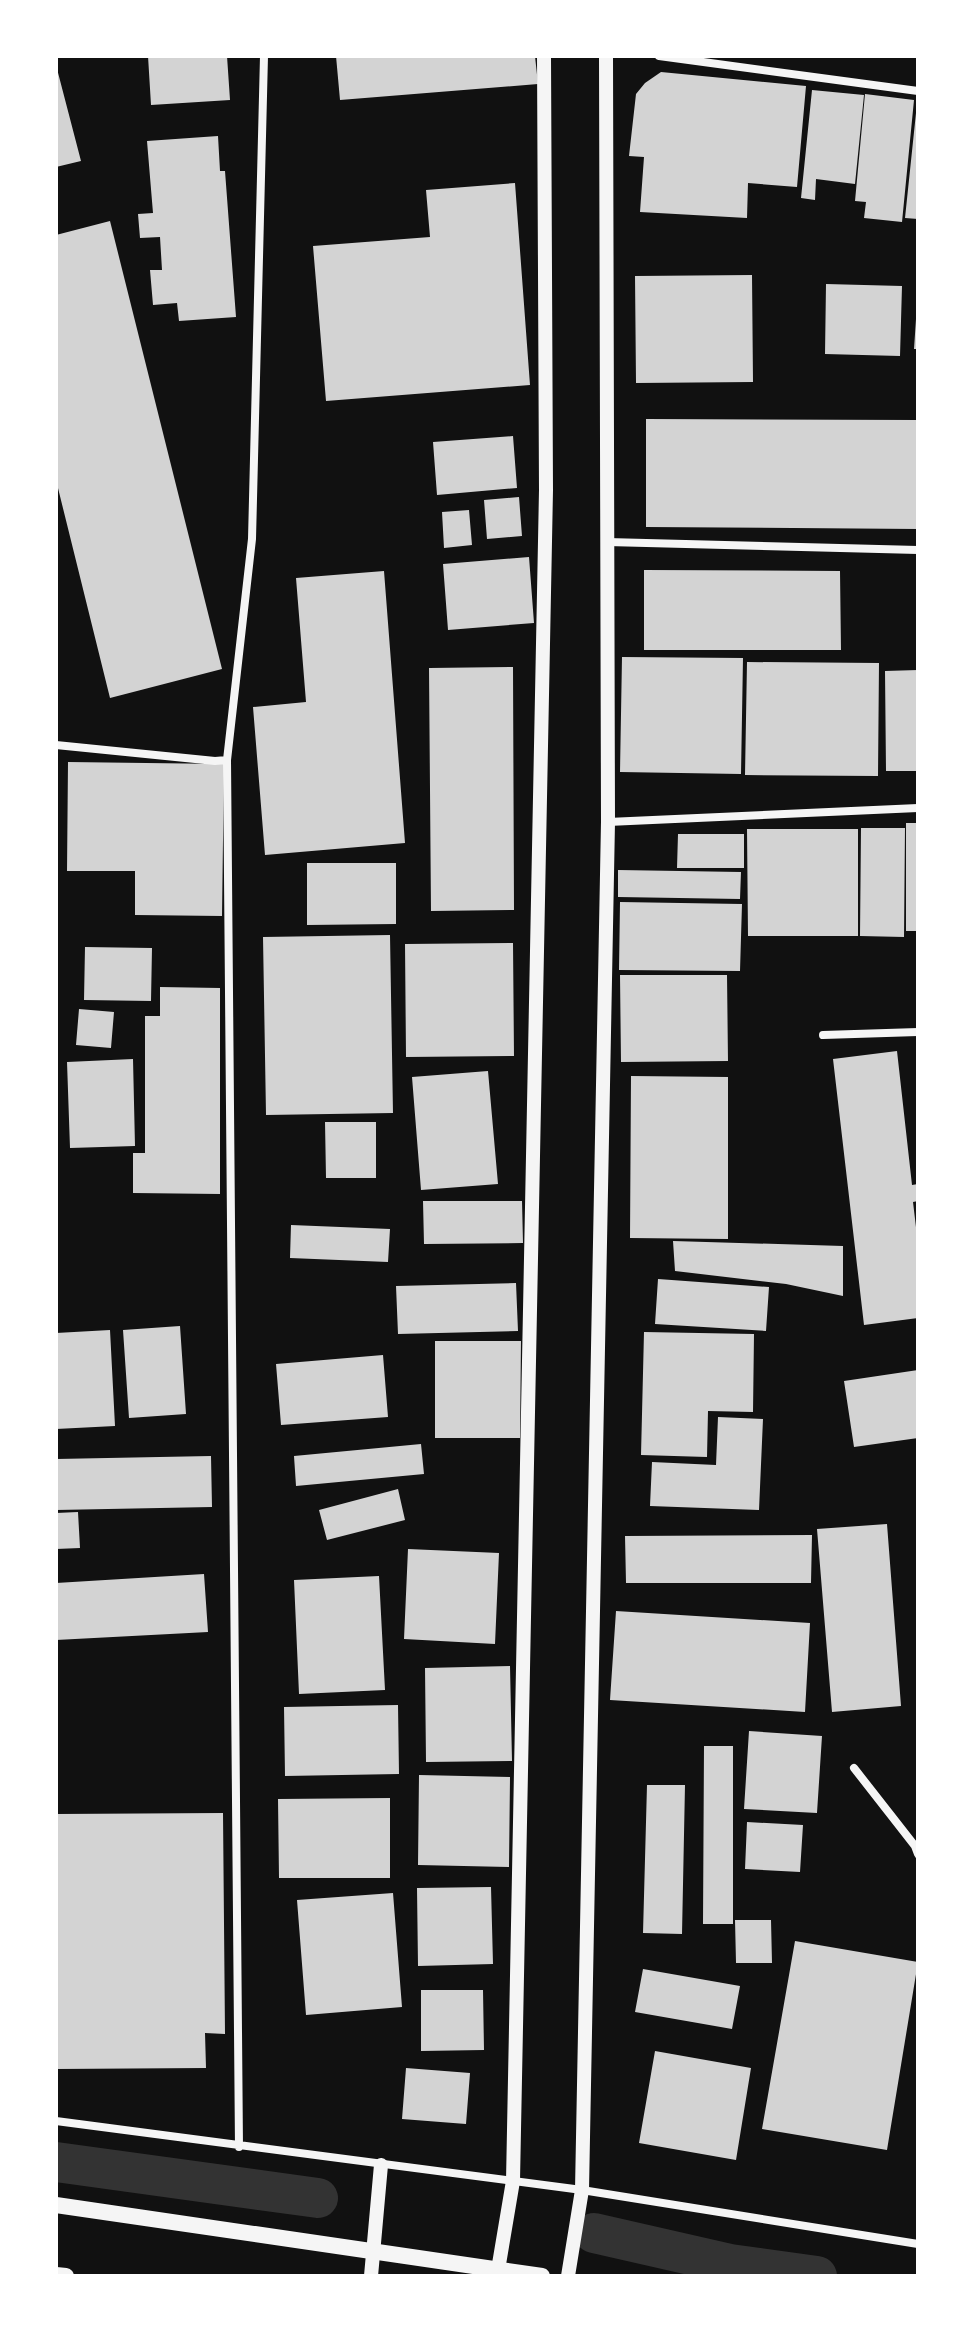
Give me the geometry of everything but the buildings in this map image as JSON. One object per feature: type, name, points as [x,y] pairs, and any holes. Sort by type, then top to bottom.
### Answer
[{"type":"main road","points":[[56,2205],[497,2273],[542,2276]]},
{"type":"main road","points":[[56,2275],[66,2276]]},
{"type":"street","points":[[239,2147],[227,760],[252,539],[264,56]]},
{"type":"street","points":[[497,2273],[513,2181],[546,490],[544,56]]},
{"type":"street","points":[[568,2276],[582,2190],[608,822],[606,56]]},
{"type":"street","points":[[659,56],[918,91]]},
{"type":"street","points":[[606,542],[918,550]]},
{"type":"street","points":[[56,745],[227,760]]},
{"type":"street","points":[[608,822],[918,808]]},
{"type":"street","points":[[823,1035],[918,1032]]},
{"type":"street","points":[[854,1768],[918,1854]]},
{"type":"street","points":[[56,2121],[582,2190],[918,2244]]},
{"type":"street","points":[[371,2276],[381,2165]]},
{"type":"waterway","points":[[56,2162],[318,2198]]},
{"type":"waterway","points":[[594,2233],[730,2264],[817,2276]]}]
